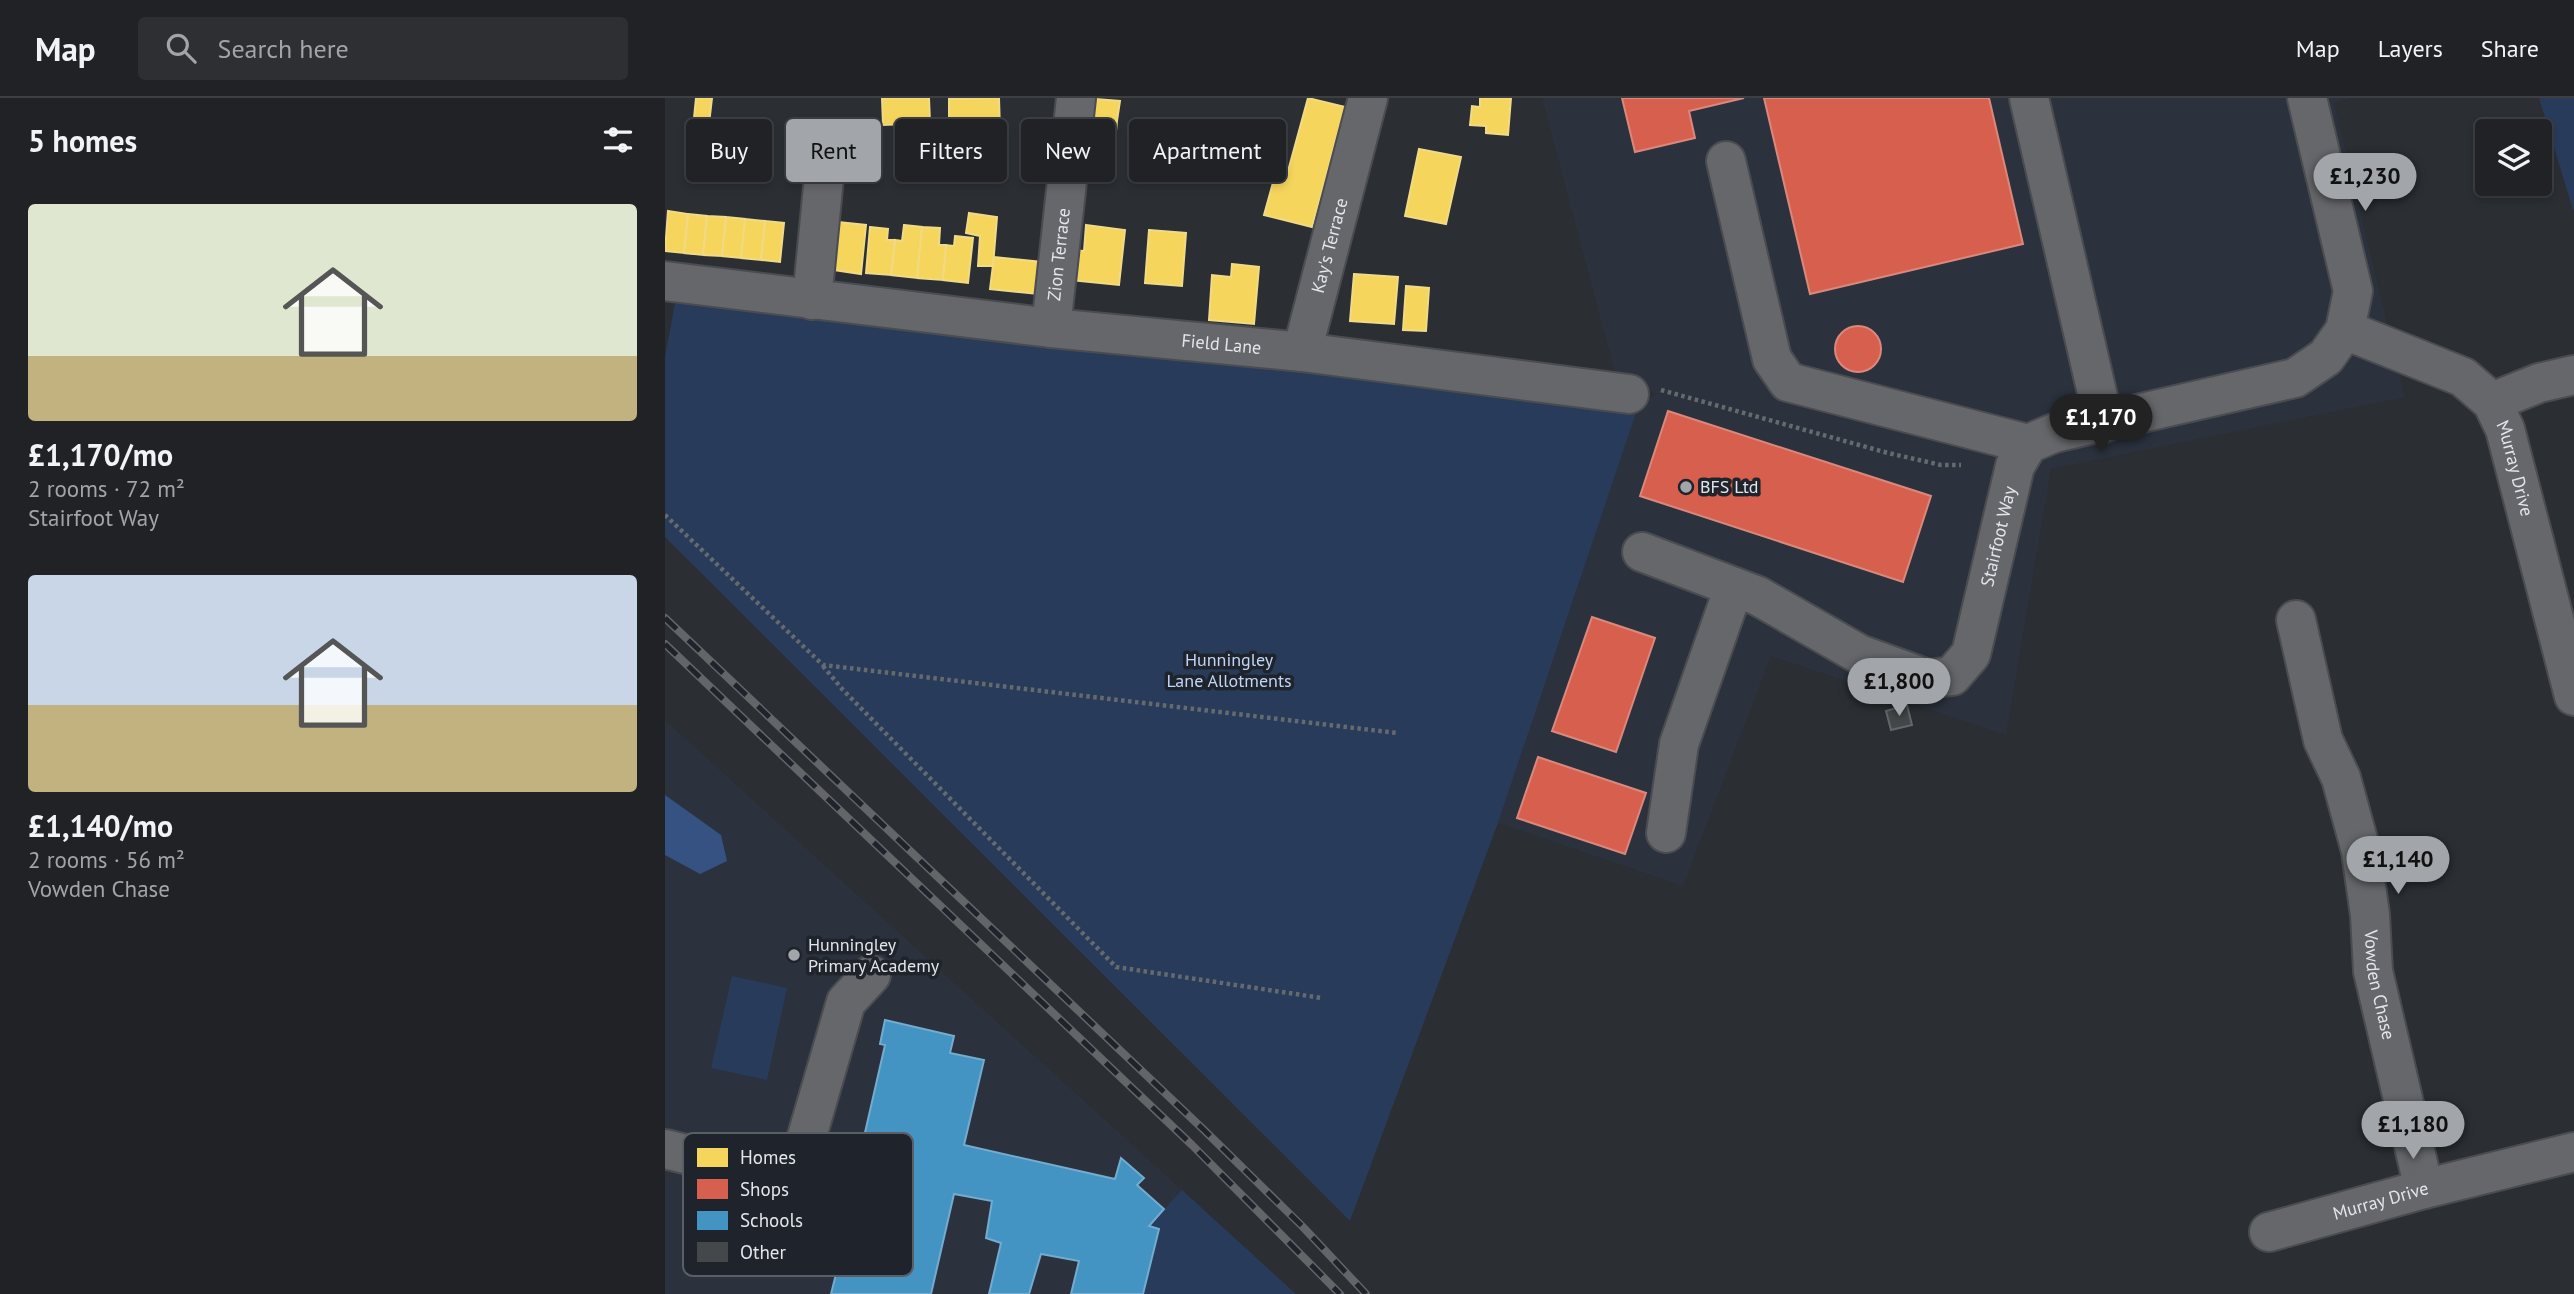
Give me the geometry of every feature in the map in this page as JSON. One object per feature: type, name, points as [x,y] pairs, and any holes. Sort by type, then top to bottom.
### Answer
[{"type":"street","name":"Zion Terrace","points":[[1051,328],[1076,98]]},
{"type":"street","name":"Kay's Terrace","points":[[1302,352],[1368,98]]},
{"type":"street","points":[[2029,98],[2104,423]]},
{"type":"street","points":[[1726,162],[1772,359],[1788,382],[2022,455],[2054,433],[2295,378],[2326,356],[2345,330],[2353,290],[2307,98]]},
{"type":"street","points":[[812,300],[824,182]]},
{"type":"street","name":"Field Lane","points":[[665,281],[1051,328],[1302,352],[1629,394]]},
{"type":"street","name":"Murray Drive","points":[[2345,330],[2463,377],[2492,402],[2505,429],[2574,696]]},
{"type":"street","points":[[2492,402],[2539,383],[2574,374]]},
{"type":"street","name":"Stairfoot Way","points":[[1734,586],[1758,596],[1859,654],[1929,678],[1952,676],[1971,654],[2022,455]]},
{"type":"street","points":[[1642,552],[1734,586],[1679,744],[1666,833]]},
{"type":"street","name":"Vowden Chase","points":[[2296,620],[2323,740],[2341,778],[2361,851],[2370,915],[2373,971],[2424,1189]]},
{"type":"street","points":[[808,1133],[846,1002],[871,975]]},
{"type":"street","points":[[665,1149],[683,1153]]},
{"type":"street","name":"Murray Drive","points":[[2269,1232],[2424,1189],[2574,1152]]},
{"type":"path","points":[[1629,394],[1665,390],[1888,453],[1941,465],[2022,455]]},
{"type":"path","points":[[665,515],[823,665],[842,690],[1116,967],[1322,998]]},
{"type":"path","points":[[823,665],[1397,733]]},
{"type":"shaded area","points":[[1542,98],[2351,98],[2334,103],[2405,397],[2051,469],[2006,735],[1771,656],[1683,886],[1498,823],[1638,407],[1656,394],[1615,373]]},
{"type":"shaded area","name":"Hunningley Primary Academy","points":[[665,720],[1296,1294],[665,1294]]},
{"type":"shaded area","points":[[665,795],[721,835],[727,861],[700,874],[665,855]]},
{"type":"green space","points":[[2539,98],[2574,98],[2574,210],[2552,141],[2552,119],[2545,119]]},
{"type":"green space","name":"Hunningley Lane Allotments","points":[[675,303],[1638,407],[1498,823],[1350,1221],[665,537],[665,357]]},
{"type":"green space","points":[[732,976],[787,988],[767,1080],[711,1068]]},
{"type":"green space","points":[[1182,1190],[1296,1294],[1143,1294],[1159,1229],[1149,1226]]},
{"type":"building: Homes","points":[[696,98],[712,98],[710,119],[694,119]]},
{"type":"building: Homes","points":[[882,98],[929,98],[930,119],[895,119],[895,124],[883,125]]},
{"type":"building: Homes","points":[[999,98],[1000,119],[949,119],[949,99]]},
{"type":"building: Homes","points":[[1083,98],[1120,101],[1117,121],[1080,116]]},
{"type":"building: Homes","points":[[1308,98],[1345,107],[1312,227],[1264,215],[1273,182],[1286,182]]},
{"type":"building: Homes","points":[[1480,98],[1511,98],[1508,135],[1486,133],[1486,126],[1470,125],[1472,106],[1480,107]]},
{"type":"building: Homes","points":[[1080,116],[1102,119],[1080,119]]},
{"type":"building: Homes","points":[[1419,149],[1461,157],[1446,224],[1405,216]]},
{"type":"building: Homes","points":[[668,211],[688,214],[684,253],[665,251]]},
{"type":"building: Homes","points":[[969,213],[997,217],[993,266],[978,266],[980,236],[966,233]]},
{"type":"building: Homes","points":[[688,214],[707,216],[703,255],[684,253]]},
{"type":"building: Homes","points":[[707,216],[726,217],[722,256],[703,255]]},
{"type":"building: Homes","points":[[726,217],[745,219],[741,258],[722,256]]},
{"type":"building: Homes","points":[[745,219],[765,221],[761,260],[741,258]]},
{"type":"building: Homes","points":[[765,221],[784,223],[780,262],[761,260]]},
{"type":"building: Homes","points":[[838,222],[866,225],[861,274],[833,270]]},
{"type":"building: Homes","points":[[904,225],[922,227],[917,278],[891,275],[895,240],[902,241]]},
{"type":"building: Homes","points":[[1086,225],[1125,230],[1119,285],[1071,280],[1074,250],[1084,251]]},
{"type":"building: Homes","points":[[870,227],[888,229],[887,240],[895,240],[891,275],[866,273]]},
{"type":"building: Homes","points":[[922,227],[940,228],[939,245],[946,245],[943,280],[917,278]]},
{"type":"building: Homes","points":[[1149,230],[1186,233],[1182,286],[1145,283]]},
{"type":"building: Homes","points":[[955,236],[973,238],[968,283],[943,280],[946,245],[954,246]]},
{"type":"building: Homes","points":[[994,257],[1042,262],[1038,294],[990,289]]},
{"type":"building: Homes","points":[[1232,264],[1259,267],[1254,324],[1209,320],[1212,275],[1231,277]]},
{"type":"building: Homes","points":[[1354,274],[1398,277],[1394,324],[1350,321]]},
{"type":"building: Homes","points":[[1406,286],[1429,288],[1426,331],[1403,330]]},
{"type":"building: Shops","points":[[1622,98],[1744,98],[1689,111],[1695,138],[1635,152]]},
{"type":"building: Shops","points":[[1764,98],[1989,98],[2023,244],[1810,294]]},
{"type":"building: Shops","points":[[1858,326],[1875,332],[1881,349],[1875,366],[1858,372],[1841,366],[1835,349],[1841,332]]},
{"type":"building: Shops","points":[[1668,411],[1931,496],[1903,582],[1640,496]]},
{"type":"building: Shops","points":[[1592,617],[1655,638],[1616,752],[1552,731]]},
{"type":"building: Shops","points":[[1538,757],[1646,793],[1625,854],[1517,818]]},
{"type":"building: Schools","points":[[885,1020],[954,1036],[950,1053],[984,1060],[964,1145],[1115,1179],[1121,1158],[1144,1178],[1137,1185],[1164,1209],[1149,1226],[1159,1229],[1143,1294],[1071,1294],[1079,1261],[1041,1254],[1029,1294],[989,1294],[1001,1243],[986,1238],[992,1201],[954,1194],[931,1294],[831,1294],[836,1276],[913,1276],[913,1133],[865,1133],[885,1045],[880,1044]]},
{"type":"building: Other","points":[[1907,705],[1912,725],[1891,730],[1886,711]]},
{"type":"railway","points":[[665,618],[1205,1131],[1302,1226],[1366,1294]]},
{"type":"railway","points":[[665,644],[1192,1145],[1340,1294]]},
{"type":"place","name":"BFS Ltd","points":[[1686,487]]},
{"type":"place","name":"Hunningley Primary Academy","points":[[794,955]]}]
